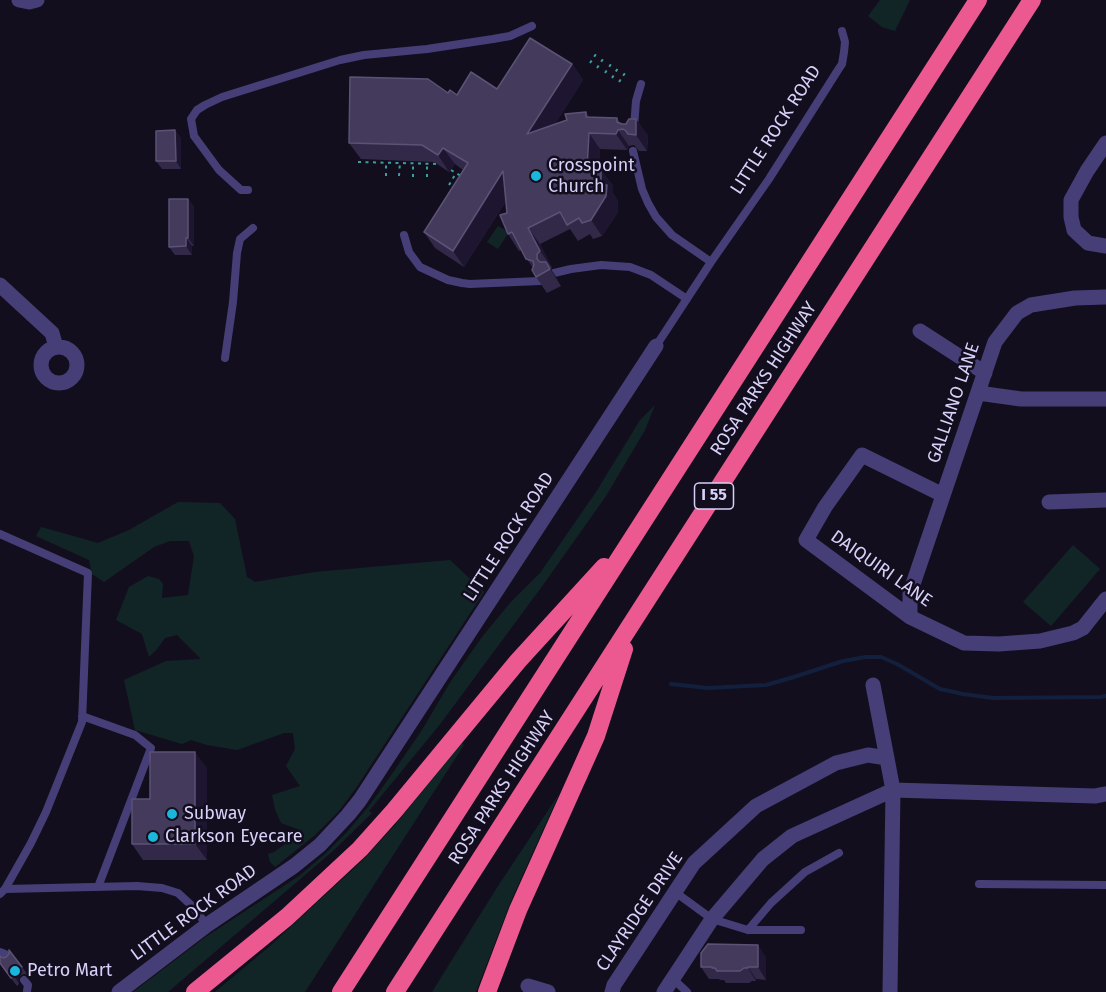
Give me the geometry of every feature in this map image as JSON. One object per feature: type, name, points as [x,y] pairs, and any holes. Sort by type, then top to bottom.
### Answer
[{"type":"highway","name":"ROSA PARKS HIGHWAY","points":[[341,992],[978,0]]},
{"type":"highway","name":"ROSA PARKS HIGHWAY","points":[[395,992],[1032,0]]},
{"type":"highway","points":[[195,992],[287,917],[360,849],[518,661],[639,528]]},
{"type":"highway","points":[[487,992],[518,910],[596,736],[630,627]]},
{"type":"street","points":[[19,0],[29,2],[37,0]]},
{"type":"street","points":[[1106,142],[1071,200],[1074,230],[1088,243],[1106,246]]},
{"type":"street","points":[[0,285],[52,333],[56,347]]},
{"type":"street","name":"GALLIANO LANE","points":[[910,617],[910,593],[995,342],[1017,314],[1031,305],[1052,300],[1106,297]]},
{"type":"street","points":[[920,331],[985,373]]},
{"type":"street","name":"LITTLE ROCK ROAD","points":[[119,992],[207,925],[283,874],[320,845],[360,800],[656,346]]},
{"type":"street","points":[[978,393],[1021,399],[1106,399]]},
{"type":"street","name":"GALLIANO LANE","points":[[806,540],[825,507],[862,455],[943,495]]},
{"type":"street","points":[[1049,502],[1106,501]]},
{"type":"street","name":"DAIQUIRI LANE","points":[[806,540],[910,617],[964,643],[999,644],[1040,641],[1073,633],[1083,628],[1106,599]]},
{"type":"street","points":[[873,685],[893,789],[890,992]]},
{"type":"street","name":"CLAYRIDGE DRIVE","points":[[612,992],[614,985],[694,863],[756,806],[836,763],[868,755],[887,758]]},
{"type":"street","points":[[664,992],[712,919],[763,860],[792,836],[893,789],[1095,796],[1106,794]]},
{"type":"street","points":[[528,986],[548,992]]},
{"type":"lane","points":[[248,190],[241,190],[219,170],[194,136],[191,119],[196,110],[222,97],[340,60],[364,55],[428,50],[510,36],[532,26]]},
{"type":"lane","name":"LITTLE ROCK ROAD","points":[[656,346],[769,179],[842,64],[845,47],[842,31]]},
{"type":"lane","points":[[634,135],[636,101],[640,84]]},
{"type":"lane","points":[[633,151],[642,189],[656,217],[672,235],[711,262]]},
{"type":"lane","points":[[225,358],[240,239],[253,228]]},
{"type":"lane","points":[[404,235],[409,252],[420,267],[448,280],[470,284],[540,281]]},
{"type":"lane","points":[[554,273],[602,265],[630,267],[651,275],[687,299]]},
{"type":"lane","points":[[0,534],[88,573],[82,722],[46,812],[3,891]]},
{"type":"lane","points":[[82,716],[135,735],[151,748],[98,886]]},
{"type":"lane","points":[[748,930],[771,903],[805,872],[839,853]]},
{"type":"lane","points":[[979,884],[1106,885]]},
{"type":"lane","points":[[3,891],[98,886],[162,888],[178,893],[207,925]]},
{"type":"lane","points":[[675,892],[712,919],[748,930],[801,930]]},
{"type":"lane","points":[[0,952],[6,954],[9,960]]},
{"type":"lane","points":[[673,979],[687,992]]},
{"type":"lane","points":[[24,980],[27,984],[25,992]]},
{"type":"path","points":[[590,63],[596,54]]},
{"type":"path","points":[[597,68],[603,59]]},
{"type":"path","points":[[605,73],[611,64]]},
{"type":"path","points":[[612,78],[618,68]]},
{"type":"path","points":[[619,82],[625,73]]},
{"type":"path","points":[[358,162],[441,164]]},
{"type":"path","points":[[386,162],[386,176]]},
{"type":"path","points":[[399,176],[400,162]]},
{"type":"path","points":[[413,163],[413,177]]},
{"type":"path","points":[[427,163],[427,177]]},
{"type":"path","points":[[451,170],[465,178]]},
{"type":"path","points":[[449,184],[456,173]]},
{"type":"green space","points":[[880,0],[910,0],[895,31],[882,27],[868,16]]},
{"type":"green space","points":[[498,226],[509,232],[498,249],[487,242]]},
{"type":"green space","points":[[655,405],[645,430],[606,496],[441,723],[369,811],[372,813],[333,851],[168,992],[133,992],[207,936],[299,876],[347,832],[394,771],[482,637],[510,603],[540,573],[596,492],[640,420]]},
{"type":"green space","points":[[178,502],[220,503],[235,519],[247,577],[255,582],[315,572],[450,560],[484,592],[339,811],[315,835],[275,867],[270,862],[268,854],[303,831],[281,823],[272,795],[300,786],[286,766],[295,749],[293,733],[284,733],[237,750],[191,740],[182,744],[135,730],[124,680],[166,661],[201,659],[177,635],[165,638],[149,657],[142,634],[116,620],[129,587],[148,576],[159,579],[163,584],[162,598],[188,595],[194,556],[189,541],[170,541],[154,547],[104,582],[92,574],[89,560],[36,536],[41,527],[98,543],[129,530]]},
{"type":"green space","points":[[1073,545],[1100,569],[1051,626],[1023,602]]},
{"type":"green space","points":[[461,742],[464,745],[305,992],[215,992],[270,946],[362,861],[397,823]]},
{"type":"green space","points":[[559,794],[511,901],[476,992],[432,992],[498,886]]},
{"type":"building","name":"Crosspoint Church","points":[[530,38],[572,64],[527,134],[567,120],[565,114],[586,112],[586,117],[617,118],[617,122],[622,124],[626,124],[629,119],[636,119],[636,135],[628,134],[623,129],[618,130],[616,134],[589,133],[587,169],[601,170],[601,185],[607,185],[606,196],[591,220],[582,223],[579,218],[567,225],[560,212],[528,228],[540,251],[537,259],[540,262],[546,262],[550,269],[536,277],[532,270],[533,261],[526,259],[512,232],[508,234],[500,215],[507,213],[503,171],[453,251],[424,232],[468,163],[443,148],[438,155],[422,145],[349,143],[350,77],[428,79],[448,93],[450,90],[457,95],[471,72],[497,89]]},
{"type":"building","points":[[175,130],[176,161],[156,161],[156,131]]},
{"type":"building","points":[[169,199],[188,199],[186,246],[169,247]]},
{"type":"building","points":[[150,752],[195,752],[195,844],[132,844],[132,799],[150,799]]},
{"type":"building","points":[[708,944],[758,945],[758,967],[748,967],[740,971],[717,971],[712,967],[701,967],[701,953]]},
{"type":"building","points":[[9,950],[22,967],[14,967],[12,972],[14,976],[11,978],[0,963],[0,956],[6,957]]},
{"type":"waterway","points":[[671,684],[708,688],[766,685],[843,661],[881,657],[940,689],[963,694],[993,698],[1106,696]]},
{"type":"place","name":"Crosspoint Church","points":[[536,176]]},
{"type":"place","name":"Subway","points":[[172,814]]},
{"type":"place","name":"Clarkson Eyecare","points":[[153,837]]},
{"type":"place","name":"Petro Mart","points":[[15,971]]}]
